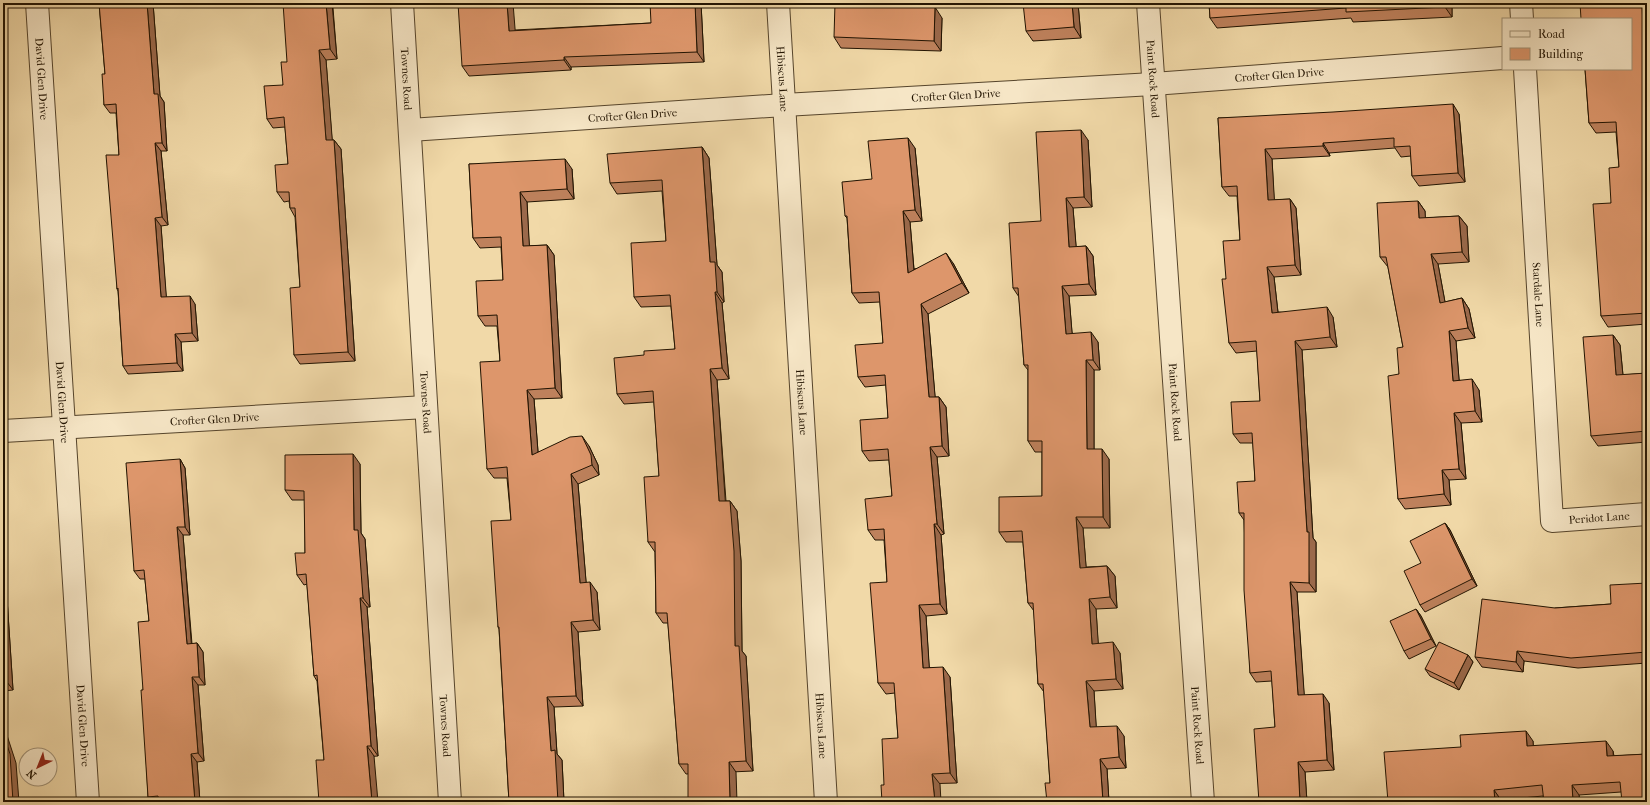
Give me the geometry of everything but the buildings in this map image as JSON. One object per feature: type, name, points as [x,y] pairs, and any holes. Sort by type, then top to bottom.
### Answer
[{"type":"street","name":"David Glen Drive","points":[[37,3],[88,802]]},
{"type":"street","name":"Townes Road","points":[[402,3],[450,802]]},
{"type":"street","name":"Hibiscus Lane","points":[[778,3],[826,802]]},
{"type":"street","name":"Paint Rock Road","points":[[1148,3],[1203,802]]},
{"type":"street","points":[[1521,3],[1522,18]]},
{"type":"street","name":"Crofter Glen Drive","points":[[410,130],[784,105],[1153,84],[1502,58]]},
{"type":"street","name":"Stardale Lane","points":[[1525,70],[1552,520]]},
{"type":"street","name":"Crofter Glen Drive","points":[[3,431],[426,407]]},
{"type":"street","name":"Peridot Lane","points":[[1552,520],[1647,514]]}]
